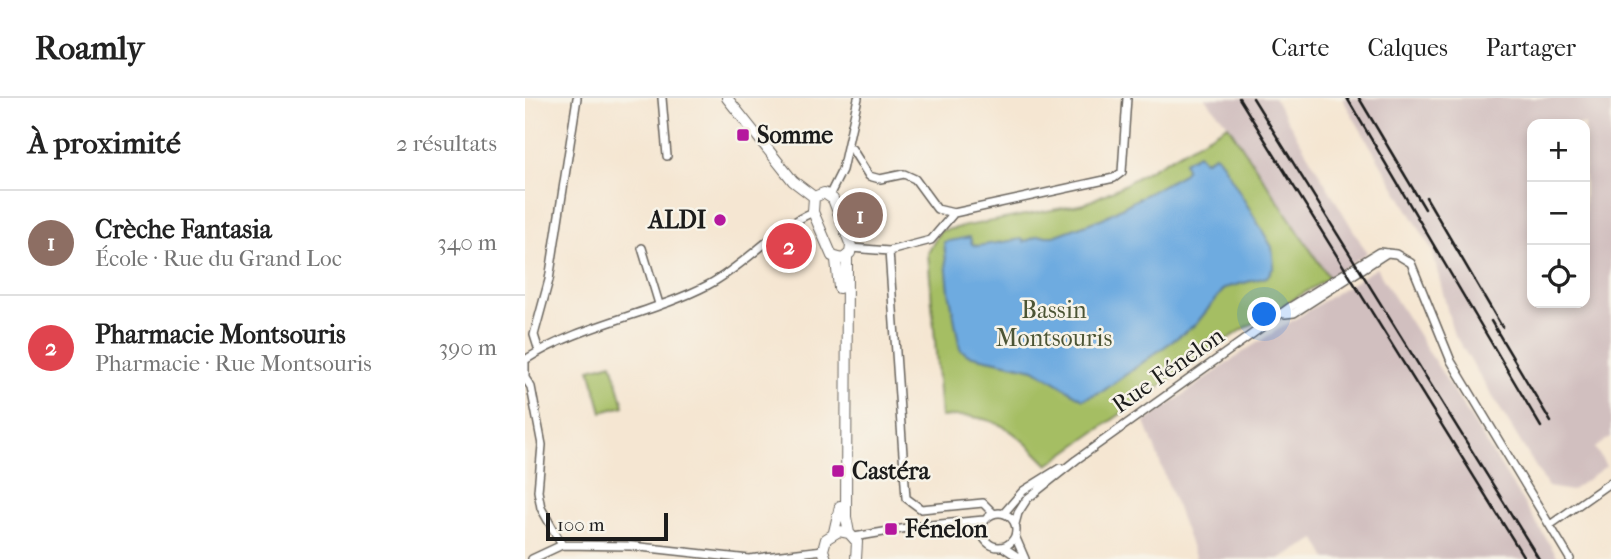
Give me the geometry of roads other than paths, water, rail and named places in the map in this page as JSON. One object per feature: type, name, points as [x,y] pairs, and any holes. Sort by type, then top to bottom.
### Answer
[{"type":"street","points":[[539,351],[534,335],[549,280],[577,98]]},
{"type":"street","points":[[662,98],[667,156]]},
{"type":"street","points":[[727,98],[793,181],[814,197]]},
{"type":"street","points":[[829,196],[842,170],[858,98]]},
{"type":"street","points":[[847,148],[852,149],[869,176],[880,178],[904,174],[915,179],[937,209],[954,213],[1114,178],[1122,172],[1126,98]]},
{"type":"street","points":[[814,197],[824,193],[835,205],[844,255],[846,517],[854,539],[856,559]]},
{"type":"street","points":[[532,559],[562,545],[661,550],[749,559],[824,555],[826,540],[834,532],[839,517],[842,460],[839,280],[844,255],[813,212],[814,197]]},
{"type":"street","points":[[562,545],[541,508],[538,491],[543,445],[531,387],[525,377],[525,361],[539,351],[708,285],[786,227],[813,212]]},
{"type":"street","points":[[844,255],[889,251],[931,240],[954,213]]},
{"type":"street","points":[[642,248],[659,304]]},
{"type":"street","points":[[889,251],[906,498],[918,509],[983,503],[993,513]]},
{"type":"street","name":"Rue Fénelon","points":[[1015,524],[1027,499],[1076,460],[1284,314],[1294,313],[1387,253],[1404,257],[1411,263],[1451,361],[1550,525]]},
{"type":"street","name":"Rue Fénelon","points":[[1004,513],[1029,486],[1076,460]]},
{"type":"street","points":[[1570,559],[1550,525],[1611,482]]},
{"type":"street","points":[[981,529],[984,520],[993,513],[1004,513],[1015,524],[1015,536],[1023,559]]},
{"type":"street","points":[[834,532],[854,539],[919,526],[984,520]]},
{"type":"street","points":[[966,521],[981,529],[988,544],[1003,547],[1023,559]]},
{"type":"street","points":[[1003,547],[1015,536]]},
{"type":"street","points":[[661,550],[664,559]]},
{"type":"water","name":"Bassin Montsouris","points":[[1198,154],[1204,161],[1215,155],[1220,159],[1272,247],[1274,267],[1267,277],[1225,288],[1196,324],[1103,391],[1083,399],[1034,369],[968,355],[960,349],[949,291],[944,242],[970,237],[972,244],[977,246],[1054,236],[1103,218],[1183,174],[1186,169],[1184,162]]},
{"type":"railway","points":[[1239,98],[1525,559]]},
{"type":"railway","points":[[1253,98],[1539,559]]},
{"type":"railway","points":[[1347,98],[1541,427]]},
{"type":"railway","points":[[1359,98],[1425,209]]},
{"type":"railway","points":[[1426,197],[1502,327]]},
{"type":"railway","points":[[1491,321],[1551,422]]},
{"type":"place","name":"Somme","points":[[743,135]]},
{"type":"place","name":"Crèche Fantasia","points":[[860,215]]},
{"type":"place","name":"ALDI","points":[[720,220]]},
{"type":"place","name":"Pharmacie Montsouris","points":[[789,246]]},
{"type":"place","name":"Castéra","points":[[838,471]]},
{"type":"place","name":"Fénelon","points":[[891,529]]}]
